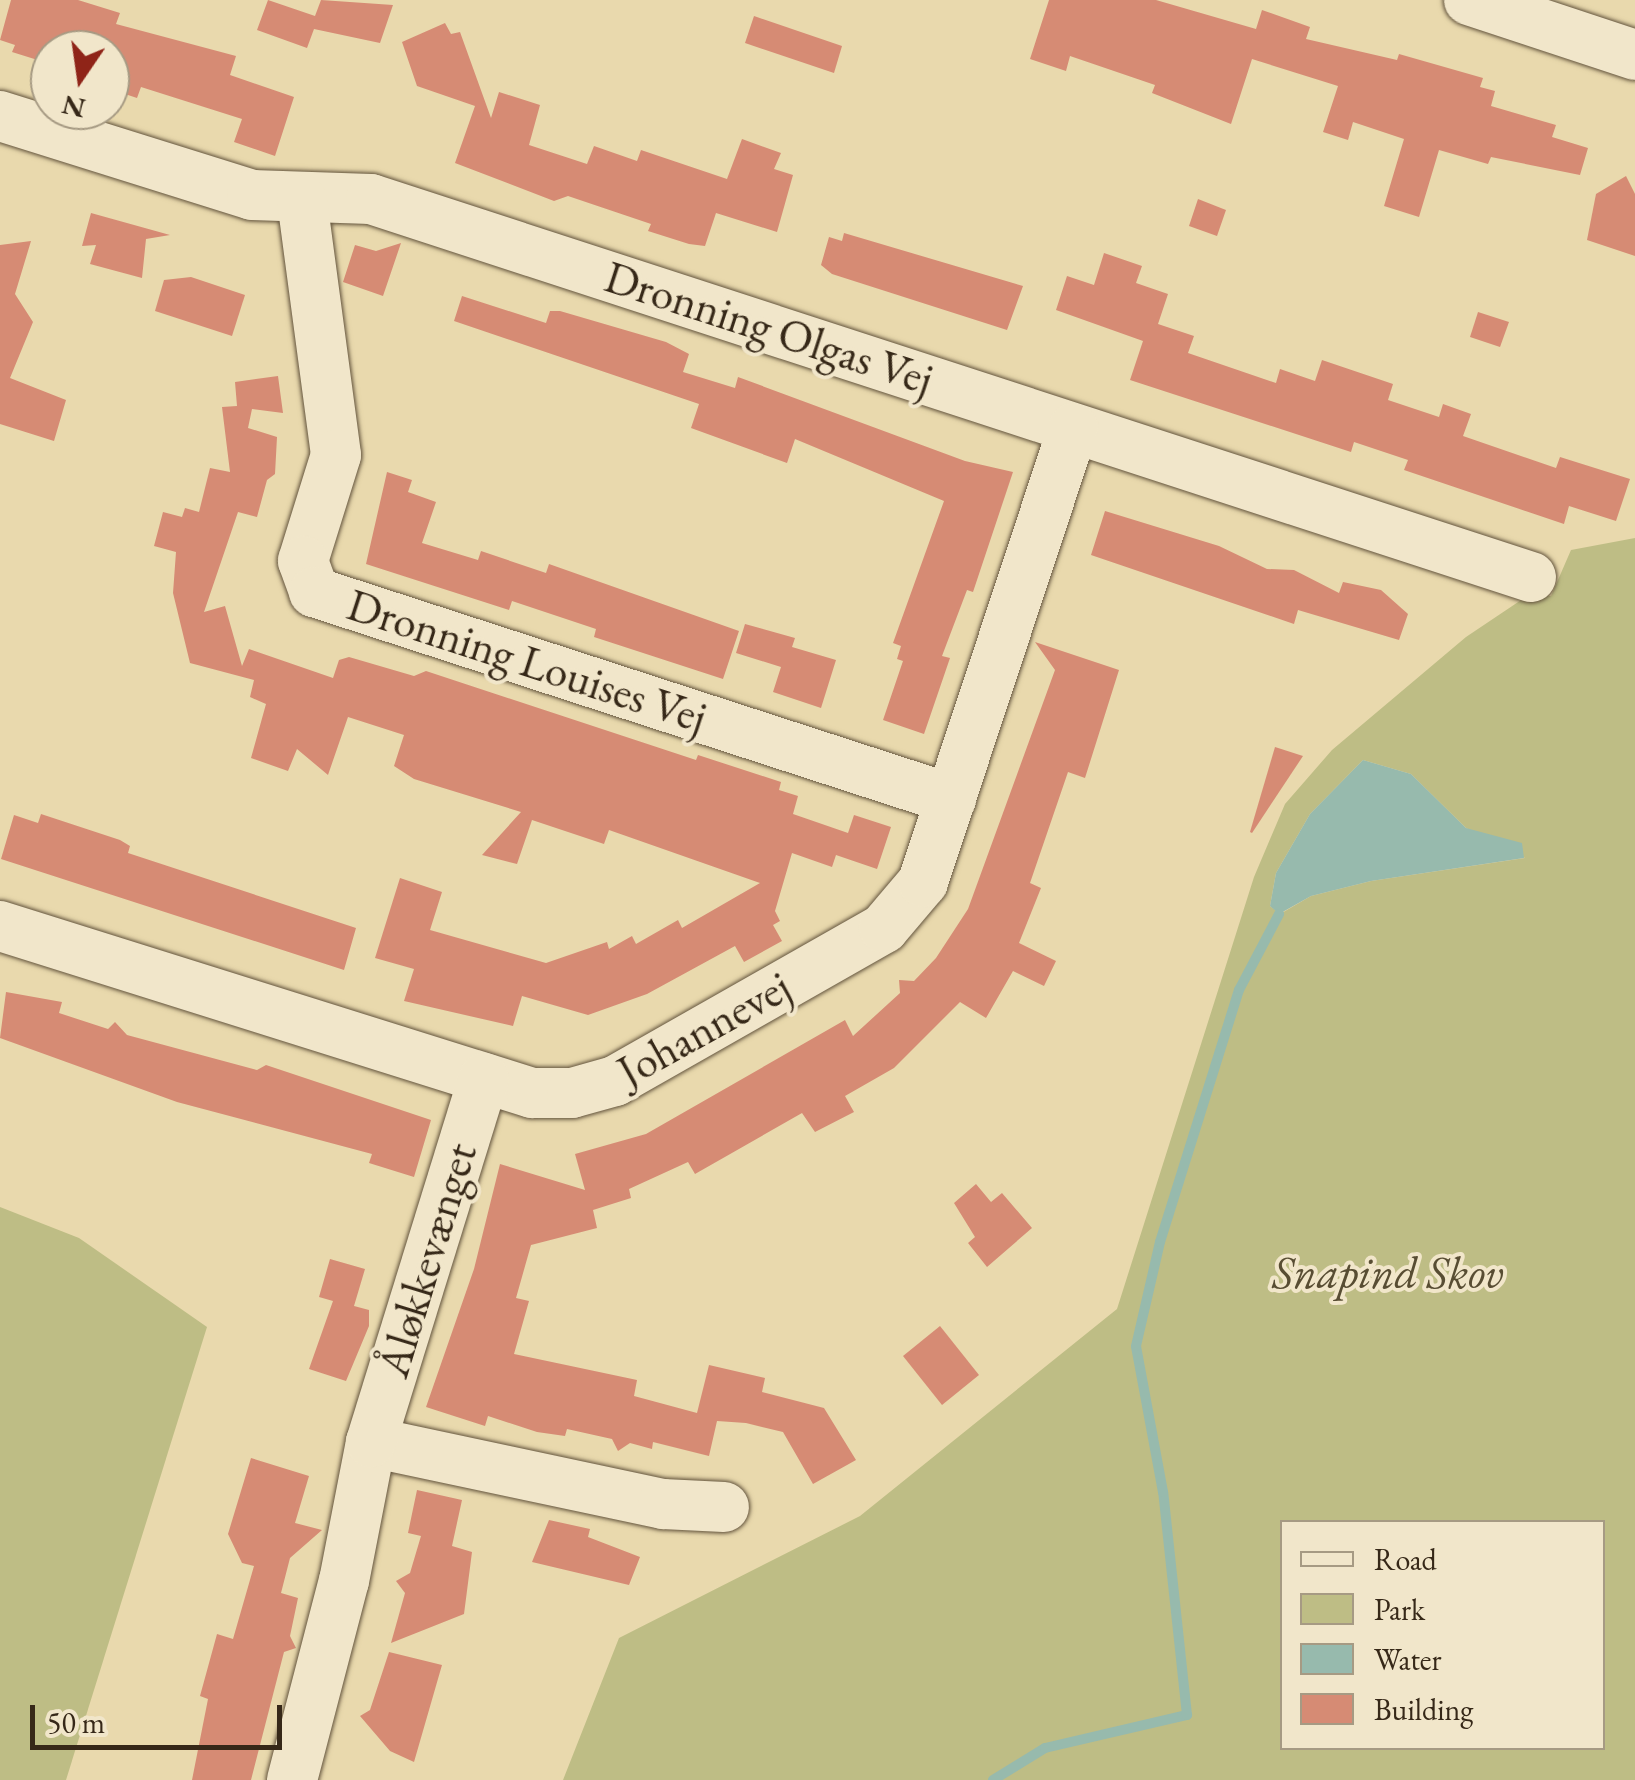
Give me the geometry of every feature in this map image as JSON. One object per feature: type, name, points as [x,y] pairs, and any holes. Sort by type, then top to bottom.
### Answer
[{"type":"street","points":[[1469,0],[1635,55]]},
{"type":"street","name":"Dronning Olgas Vej","points":[[0,116],[252,195],[302,200],[371,198],[1530,577]]},
{"type":"street","name":"Dronning Louises Vej","points":[[302,200],[336,455],[302,561],[314,592],[950,799]]},
{"type":"street","name":"Johannevej","points":[[0,926],[532,1093],[572,1093],[615,1081],[884,928],[923,882],[1073,428]]},
{"type":"street","name":"Åløkkevænget","points":[[292,1780],[344,1581],[371,1442],[484,1078]]},
{"type":"street","name":"Åløkkevænget","points":[[371,1442],[663,1504],[724,1507]]},
{"type":"green space","name":"Snapind Skov","points":[[1635,538],[1635,1780],[563,1780],[619,1638],[860,1516],[1117,1309],[1254,877],[1285,804],[1332,750],[1466,637],[1530,594],[1551,596],[1571,550]],"holes":[[[1363,760],[1411,774],[1466,828],[1525,858],[1371,881],[1311,896],[1280,914],[1270,906],[1276,873],[1310,814]]]},
{"type":"green space","points":[[0,1207],[79,1238],[207,1327],[66,1780],[0,1780]]},
{"type":"water","points":[[1363,760],[1411,774],[1466,828],[1522,843],[1524,858],[1371,881],[1311,896],[1279,914],[1270,906],[1276,873],[1310,814]]},
{"type":"building","points":[[11,0],[78,0],[120,13],[116,24],[236,56],[230,75],[294,97],[275,156],[234,142],[242,119],[141,87],[137,98],[130,96],[130,30],[30,30],[30,58],[12,52],[15,45],[0,40]]},
{"type":"building","points":[[268,0],[315,16],[321,0],[393,5],[380,43],[314,29],[307,48],[257,30]]},
{"type":"building","points":[[1049,0],[1156,0],[1256,29],[1262,10],[1310,27],[1306,39],[1397,60],[1399,54],[1483,78],[1480,87],[1495,91],[1491,106],[1556,125],[1552,137],[1588,148],[1580,175],[1491,157],[1488,164],[1439,150],[1419,217],[1384,206],[1404,139],[1353,122],[1348,140],[1323,132],[1338,86],[1252,59],[1231,124],[1152,93],[1155,85],[1070,56],[1066,71],[1030,59]]},
{"type":"building","points":[[754,16],[842,46],[834,73],[745,43]]},
{"type":"building","points":[[445,23],[451,34],[460,32],[491,118],[499,92],[540,105],[529,145],[587,164],[594,146],[637,161],[641,150],[727,179],[742,139],[781,153],[774,169],[793,175],[777,232],[716,213],[705,246],[689,244],[648,231],[651,224],[568,196],[554,201],[455,163],[475,106],[417,86],[402,42]]},
{"type":"building","points":[[1626,176],[1635,194],[1635,256],[1587,240],[1596,194]]},
{"type":"building","points":[[1198,199],[1226,210],[1217,236],[1189,226]]},
{"type":"building","points":[[91,213],[170,235],[146,239],[142,278],[90,264],[96,245],[82,246]]},
{"type":"building","points":[[844,233],[1023,286],[1007,330],[832,274],[821,265],[829,237],[842,241]]},
{"type":"building","points":[[31,241],[15,294],[33,322],[10,378],[66,400],[54,441],[0,424],[0,245]]},
{"type":"building","points":[[401,243],[383,296],[343,282],[355,245],[376,251]]},
{"type":"building","points":[[1104,253],[1142,266],[1136,283],[1168,294],[1158,324],[1194,336],[1188,353],[1276,383],[1280,369],[1315,381],[1322,360],[1393,384],[1388,400],[1439,417],[1443,404],[1471,414],[1463,436],[1556,468],[1560,457],[1630,479],[1616,521],[1569,506],[1564,524],[1404,470],[1408,460],[1354,442],[1351,452],[1130,380],[1143,341],[1056,310],[1067,276],[1094,285]]},
{"type":"building","points":[[191,277],[245,295],[232,336],[155,311],[164,280]]},
{"type":"building","points":[[462,296],[546,323],[550,311],[560,311],[666,342],[689,354],[683,372],[735,388],[738,377],[965,461],[1013,472],[973,592],[967,590],[942,656],[950,658],[924,734],[883,720],[903,661],[897,659],[901,646],[893,643],[944,501],[795,439],[787,463],[691,428],[699,404],[454,321]]},
{"type":"building","points":[[1478,312],[1509,322],[1500,347],[1470,337]]},
{"type":"building","points":[[278,376],[283,413],[252,409],[248,428],[277,437],[275,474],[267,480],[257,517],[238,512],[204,612],[225,606],[242,666],[249,649],[333,678],[339,660],[349,657],[414,676],[426,671],[696,760],[698,755],[781,782],[779,790],[798,796],[793,814],[848,833],[854,815],[891,827],[877,869],[836,855],[832,867],[792,853],[775,911],[780,921],[773,925],[782,941],[744,962],[735,946],[647,994],[588,1015],[522,996],[513,1026],[404,1001],[414,969],[375,958],[400,878],[442,892],[430,930],[546,963],[607,942],[609,949],[632,936],[636,944],[678,920],[682,928],[760,883],[609,830],[604,844],[532,820],[517,864],[482,855],[521,812],[414,779],[394,766],[404,735],[348,717],[328,775],[297,749],[288,771],[251,758],[266,704],[250,697],[254,680],[190,663],[173,593],[176,552],[154,546],[163,512],[182,517],[185,508],[199,512],[210,468],[230,472],[222,407],[237,406],[235,382]]},
{"type":"building","points":[[387,472],[412,480],[408,492],[436,502],[422,543],[478,560],[481,551],[546,573],[549,564],[739,631],[723,679],[594,637],[596,629],[512,601],[509,610],[366,564]]},
{"type":"building","points":[[1105,511],[1219,546],[1267,569],[1294,570],[1339,593],[1343,582],[1381,590],[1408,614],[1399,640],[1298,610],[1294,624],[1091,555]]},
{"type":"building","points":[[745,624],[795,638],[792,647],[836,660],[821,708],[773,692],[781,667],[736,653]]},
{"type":"building","points":[[1035,642],[1119,670],[1085,778],[1068,772],[1030,883],[1041,888],[1019,943],[1056,961],[1044,986],[1013,971],[986,1018],[960,1002],[894,1068],[845,1096],[854,1112],[815,1132],[802,1113],[695,1174],[688,1162],[629,1189],[631,1198],[593,1210],[597,1228],[531,1245],[516,1298],[529,1301],[514,1354],[637,1380],[634,1396],[697,1413],[709,1365],[765,1378],[762,1392],[824,1408],[856,1460],[813,1484],[783,1432],[746,1423],[717,1421],[709,1456],[653,1442],[652,1449],[630,1443],[618,1451],[612,1439],[567,1429],[565,1436],[537,1432],[488,1416],[485,1426],[426,1407],[474,1269],[500,1164],[585,1190],[575,1154],[646,1134],[845,1020],[853,1036],[900,993],[899,980],[914,981],[936,958],[968,909],[1055,670]]},
{"type":"building","points":[[1275,747],[1303,756],[1252,833],[1250,832]]},
{"type":"building","points":[[41,814],[120,840],[130,846],[128,853],[356,928],[344,970],[1,859],[14,815],[38,823]]},
{"type":"building","points":[[6,992],[62,1002],[59,1013],[108,1029],[115,1022],[127,1035],[257,1070],[266,1065],[431,1120],[414,1177],[369,1163],[372,1154],[177,1102],[0,1038]]},
{"type":"building","points":[[976,1184],[991,1202],[1002,1193],[1032,1228],[987,1267],[968,1243],[975,1237],[954,1203]]},
{"type":"building","points":[[330,1259],[365,1269],[354,1306],[369,1310],[369,1326],[346,1381],[309,1369],[333,1301],[319,1297]]},
{"type":"building","points":[[940,1326],[979,1375],[942,1405],[903,1356]]},
{"type":"building","points":[[251,1458],[309,1476],[295,1523],[322,1530],[290,1558],[281,1593],[298,1598],[290,1636],[296,1648],[284,1652],[251,1780],[192,1780],[208,1699],[200,1696],[217,1634],[233,1639],[254,1566],[242,1563],[228,1534]]},
{"type":"building","points":[[417,1490],[462,1500],[452,1546],[472,1552],[464,1614],[391,1643],[405,1593],[396,1581],[410,1573],[421,1536],[408,1533]]},
{"type":"building","points":[[549,1520],[590,1529],[588,1537],[640,1557],[629,1585],[532,1562]]},
{"type":"building","points":[[389,1652],[442,1665],[414,1762],[390,1751],[360,1716],[370,1710]]},
{"type":"waterway","points":[[993,1780],[1045,1748],[1187,1715],[1163,1492],[1136,1346],[1160,1242],[1239,990],[1279,914]]}]
